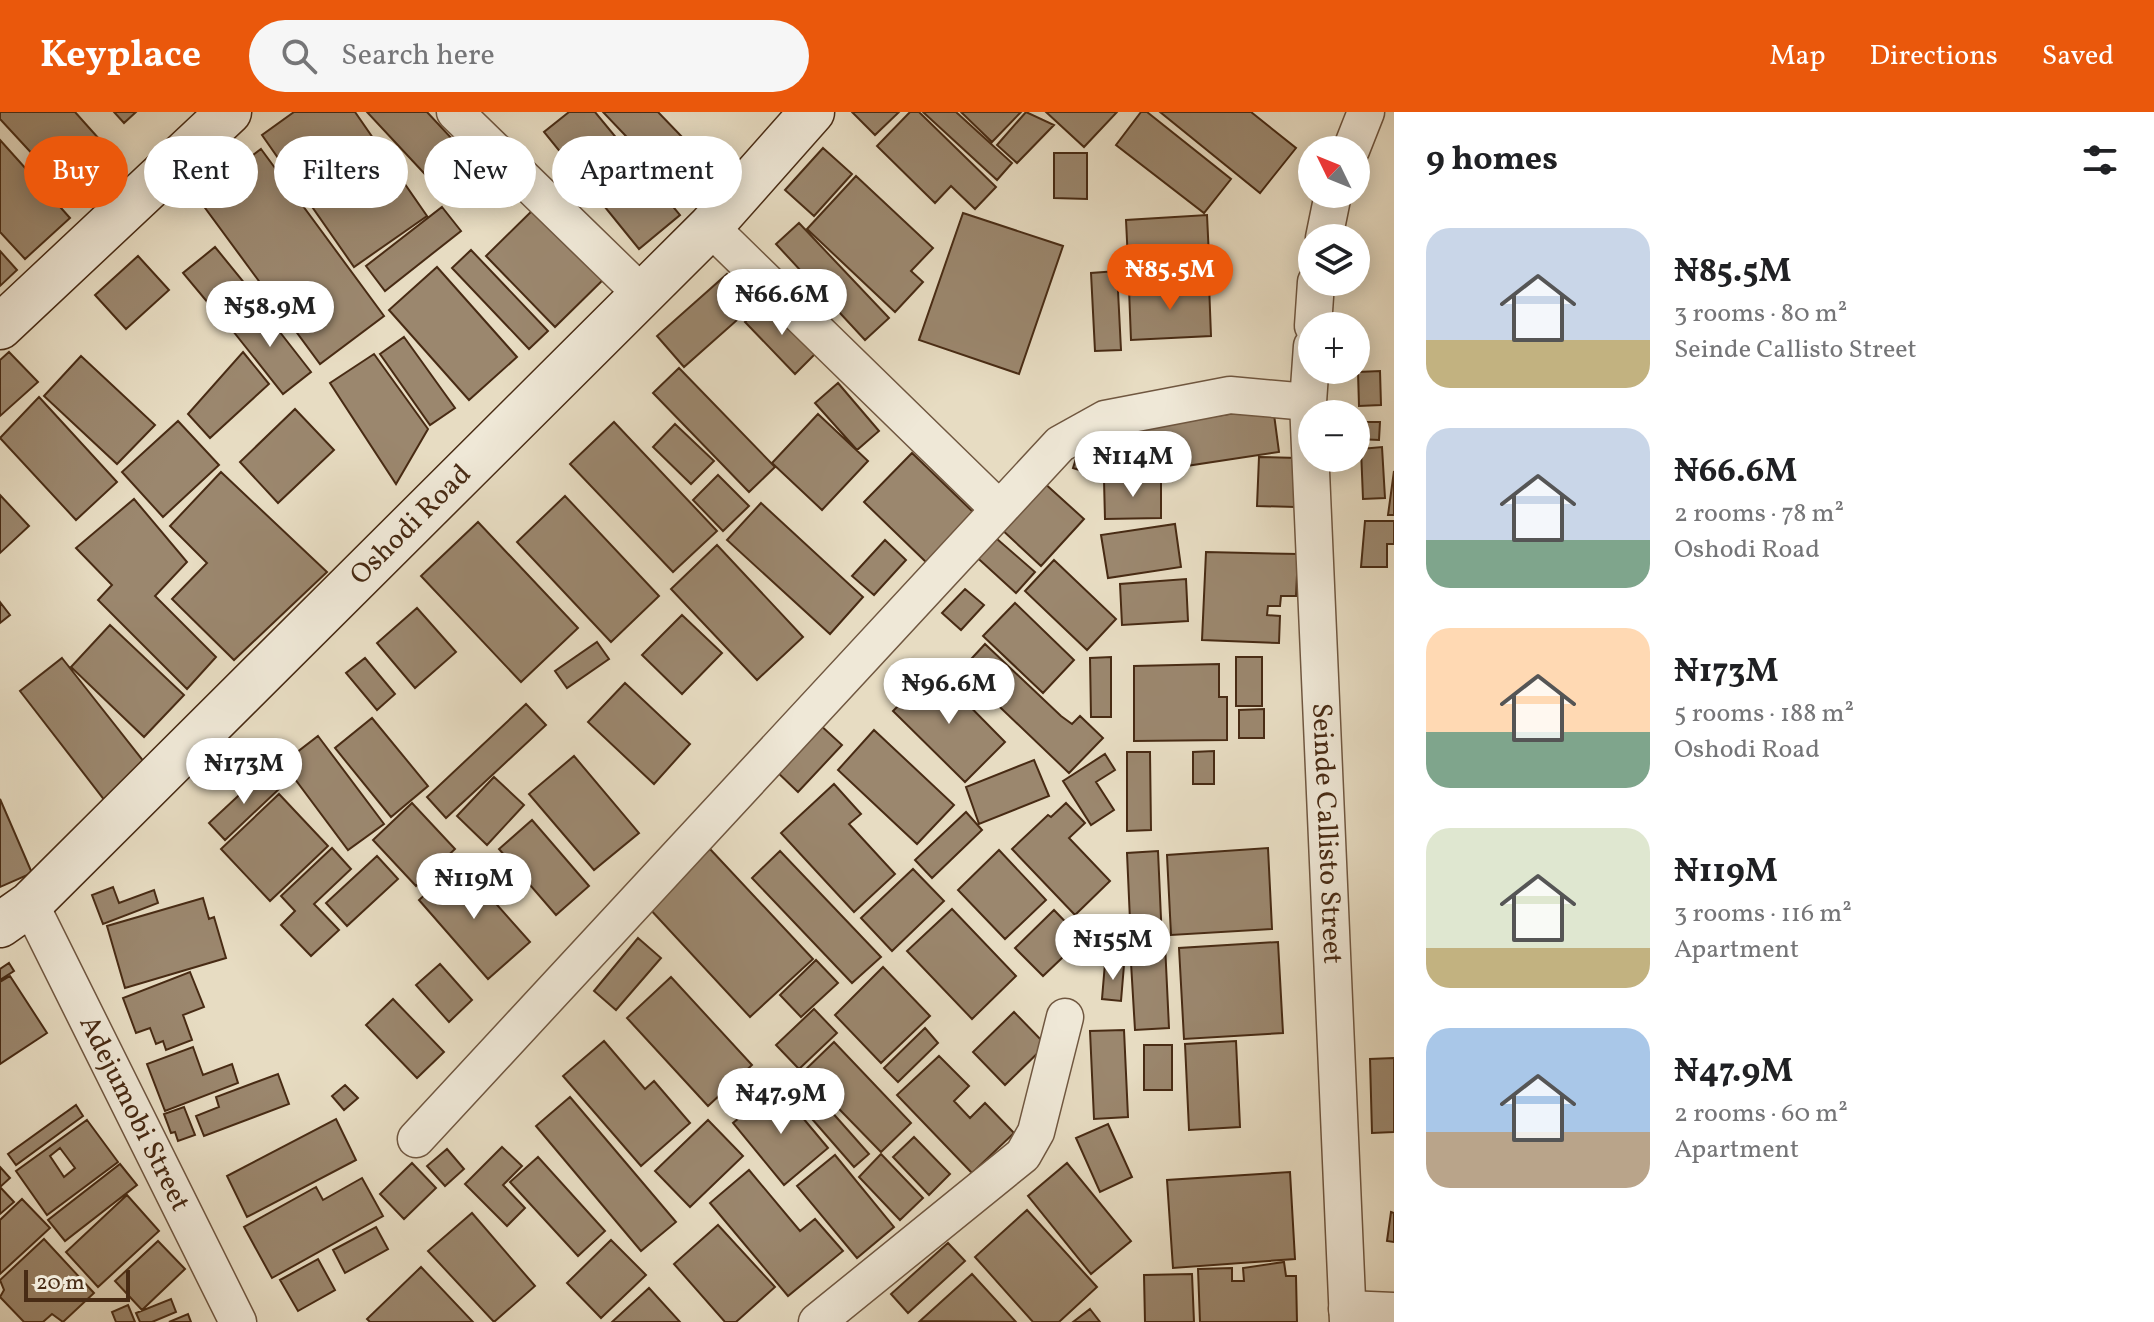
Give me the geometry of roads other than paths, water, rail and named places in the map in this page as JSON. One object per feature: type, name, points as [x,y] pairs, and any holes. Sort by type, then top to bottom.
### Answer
[{"type":"street","points":[[0,327],[229,112]]},
{"type":"street","points":[[455,112],[641,293]]},
{"type":"street","name":"Oshodi Road","points":[[15,915],[710,227],[812,112]]},
{"type":"street","points":[[1357,136],[1366,112]]},
{"type":"street","points":[[710,227],[998,508]]},
{"type":"street","points":[[416,1139],[1060,444],[1105,419],[1230,395],[1298,401]]},
{"type":"street","name":"Seinde Callisto Street","points":[[1311,472],[1348,1315]]},
{"type":"street","name":"Adejumobi Street","points":[[15,915],[238,1322]]},
{"type":"street","points":[[817,1322],[1023,1155],[1036,1132],[1065,1017]]},
{"type":"street","points":[[1348,1315],[1394,1311]]}]
